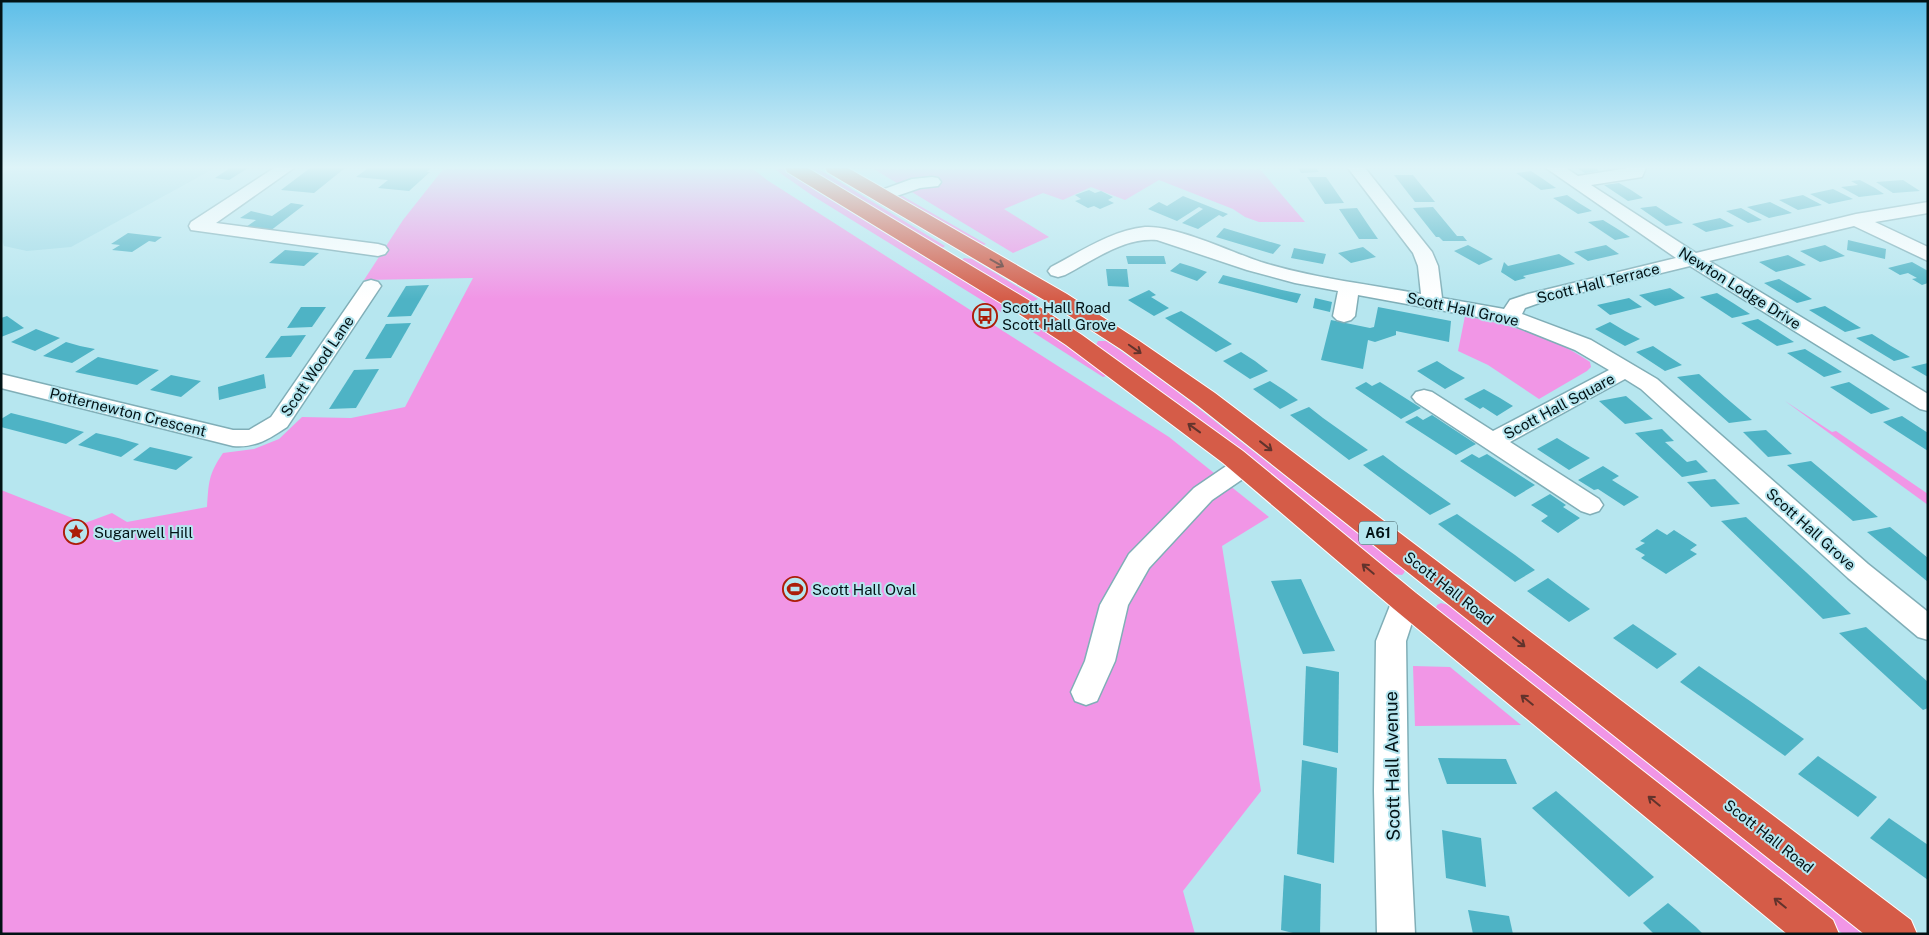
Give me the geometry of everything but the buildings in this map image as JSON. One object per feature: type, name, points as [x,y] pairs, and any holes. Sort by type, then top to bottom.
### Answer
[{"type":"highway","name":"A61","points":[[865,212],[1027,308],[1074,340],[1244,466],[1405,601],[1818,934]]},
{"type":"highway","name":"Scott Hall Road","points":[[908,212],[1034,284],[1206,399],[1897,934]]},
{"type":"highway","points":[[942,259],[968,247]]},
{"type":"highway","points":[[1074,340],[1101,327]]},
{"type":"highway","points":[[1405,601],[1437,579]]},
{"type":"street","points":[[220,212],[198,226],[378,250]]},
{"type":"street","points":[[1390,212],[1422,252],[1428,266],[1432,301]]},
{"type":"street","name":"Newton Lodge Drive","points":[[1620,212],[1693,260],[1928,404]]},
{"type":"street","name":"Scott Hall Terrace","points":[[1510,317],[1517,304],[1535,298],[1856,220],[1902,212]]},
{"type":"street","points":[[1856,220],[1928,255]]},
{"type":"street","name":"Scott Hall Grove","points":[[1058,271],[1122,238],[1132,235],[1151,234],[1171,237],[1209,251],[1295,277],[1510,317],[1583,345],[1649,384],[1858,571],[1928,629]]},
{"type":"street","name":"Scott Wood Lane","points":[[256,438],[279,422],[371,286]]},
{"type":"street","points":[[1344,316],[1350,287]]},
{"type":"street","name":"Scott Hall Square","points":[[1492,441],[1625,370]]},
{"type":"street","name":"Potternewton Crescent","points":[[1,381],[233,438],[256,438]]},
{"type":"street","name":"Scott Hall Square","points":[[1424,397],[1590,505]]},
{"type":"street","points":[[1086,692],[1100,660],[1114,605],[1138,561],[1203,494],[1244,466]]},
{"type":"street","name":"Scott Hall Avenue","points":[[1396,934],[1391,791],[1391,641],[1405,601]]},
{"type":"shaded area","points":[[1,212],[135,212],[71,247],[27,251],[4,246],[1,235]]},
{"type":"shaded area","points":[[410,212],[816,212],[1169,437],[1269,517],[1222,546],[1261,791],[1183,891],[1195,934],[1,934],[1,490],[85,523],[112,513],[127,522],[207,507],[210,479],[214,467],[223,453],[254,449],[279,439],[302,417],[351,418],[405,407],[473,278],[364,280]]},
{"type":"shaded area","points":[[838,212],[850,212],[1013,311],[1006,315]]},
{"type":"shaded area","points":[[878,212],[889,212],[945,246],[941,249]]},
{"type":"shaded area","points":[[917,212],[930,212],[986,244],[979,247]]},
{"type":"shaded area","points":[[944,212],[1008,212],[1049,237],[1013,253]]},
{"type":"shaded area","points":[[1237,212],[1296,212],[1305,222],[1259,222]]},
{"type":"shaded area","points":[[964,258],[972,259],[1038,299],[1029,303],[960,262]]},
{"type":"shaded area","points":[[1465,316],[1497,323],[1546,338],[1590,362],[1591,367],[1539,399],[1488,365],[1458,351]]},
{"type":"shaded area","points":[[1035,325],[1109,375],[1103,377],[1028,329]]},
{"type":"shaded area","points":[[1098,341],[1106,341],[1175,390],[1405,570],[1404,573],[1402,575],[1393,574],[1096,345]]},
{"type":"shaded area","points":[[1785,401],[1832,432],[1836,431],[1928,494],[1928,505]]},
{"type":"shaded area","points":[[1441,603],[1452,606],[1867,934],[1843,934],[1438,611],[1437,605]]},
{"type":"shaded area","points":[[1413,666],[1450,667],[1521,725],[1415,726]]},
{"type":"place","name":"Scott Hall Road Scott Hall Grove","points":[[985,316]]},
{"type":"place","name":"Sugarwell Hill","points":[[76,532]]},
{"type":"place","name":"Scott Hall Oval","points":[[795,589]]}]
